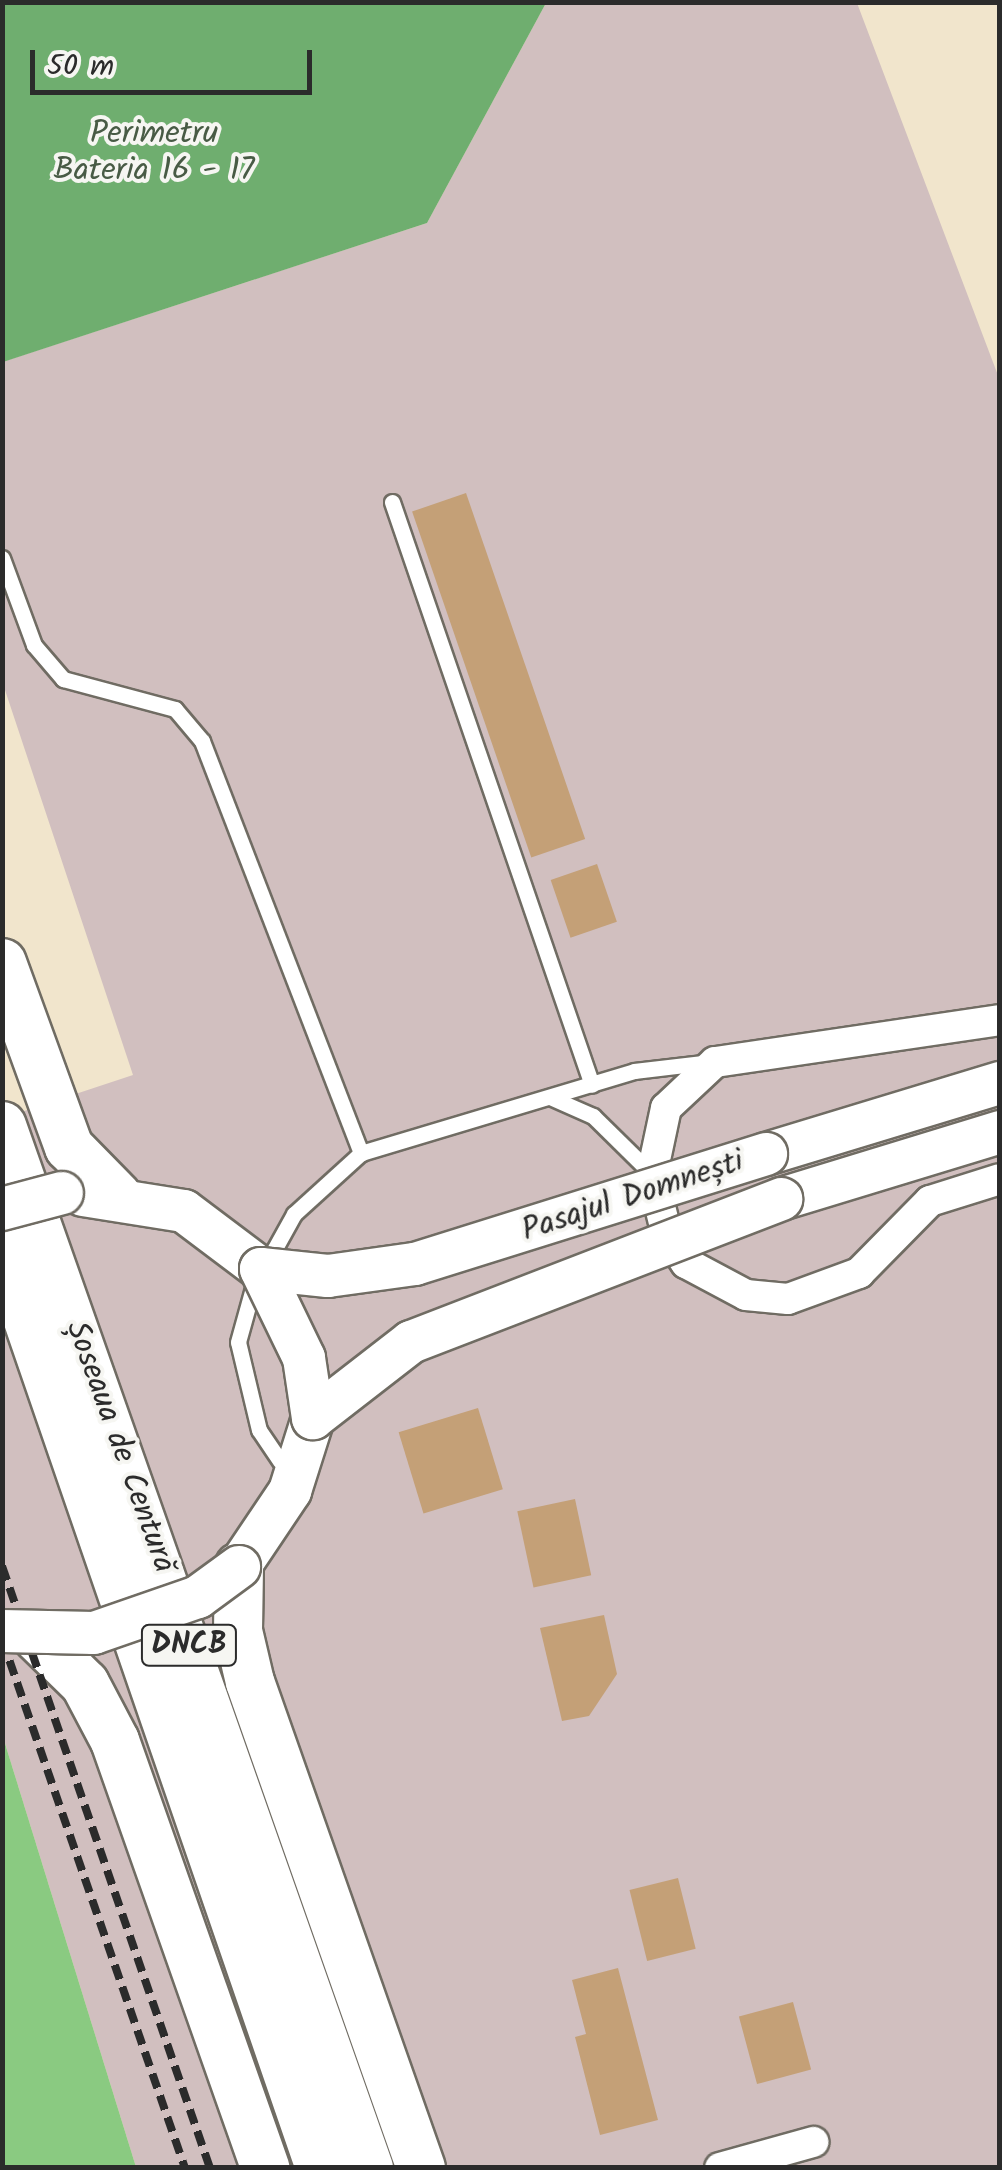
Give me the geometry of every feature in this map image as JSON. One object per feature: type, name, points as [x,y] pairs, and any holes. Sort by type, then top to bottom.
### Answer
[{"type":"main road","points":[[2,964],[69,1147],[116,1196]]},
{"type":"main road","name":"Pasajul Domnești","points":[[260,1269],[328,1276],[415,1264],[1000,1084]]},
{"type":"main road","name":"Șoseaua de Centură","points":[[2,1126],[368,2168]]},
{"type":"main road","name":"Pasajul Domnești","points":[[312,1418],[411,1342],[782,1199],[1000,1132]]},
{"type":"main road","points":[[2,1209],[62,1194],[116,1196],[184,1211],[260,1269],[304,1358],[312,1418],[290,1492],[239,1567],[146,1617],[20,1634]]},
{"type":"main road","name":"Șoseaua de Centură","points":[[2,1245],[320,2168]]},
{"type":"main road","points":[[239,1567],[238,1631],[250,1682],[421,2168]]},
{"type":"main road","points":[[20,1634],[85,1684],[115,1740],[266,2168]]},
{"type":"street","points":[[1000,1020],[715,1062],[666,1108],[652,1174],[667,1235],[686,1262],[746,1295],[788,1300],[859,1273],[930,1200],[1000,1180]]},
{"type":"street","points":[[720,2168],[813,2142]]},
{"type":"lane","points":[[392,502],[592,1085]]},
{"type":"lane","points":[[2,558],[34,645],[64,680],[176,708],[202,741],[361,1152]]},
{"type":"lane","points":[[280,1461],[259,1430],[238,1342],[253,1288],[294,1214],[361,1152],[592,1085],[715,1062]]},
{"type":"lane","points":[[552,1098],[594,1116],[652,1174]]},
{"type":"shaded area","points":[[546,3],[857,3],[999,378],[999,2167],[136,2167],[3,1737],[3,1118],[133,1075],[3,684],[2,362],[427,223]]},
{"type":"green space","name":"Perimetru Bateria 16 - 17","points":[[2,3],[546,3],[427,223],[3,362]]},
{"type":"green space","points":[[3,1737],[136,2167],[3,2167]]},
{"type":"building","points":[[466,493],[585,839],[531,858],[412,512]]},
{"type":"building","points":[[597,864],[617,922],[571,938],[551,880]]},
{"type":"building","points":[[478,1408],[503,1489],[423,1514],[399,1432]]},
{"type":"building","points":[[575,1499],[591,1575],[534,1588],[517,1511]]},
{"type":"building","points":[[604,1615],[617,1674],[589,1716],[562,1721],[540,1628]]},
{"type":"building","points":[[678,1878],[696,1949],[647,1961],[629,1890]]},
{"type":"building","points":[[618,1968],[658,2120],[600,2135],[575,2037],[586,2034],[572,1980]]},
{"type":"building","points":[[793,2002],[811,2070],[757,2084],[739,2016]]},
{"type":"railway","points":[[2,1566],[210,2168]]},
{"type":"railway","points":[[2,1639],[185,2168]]}]
